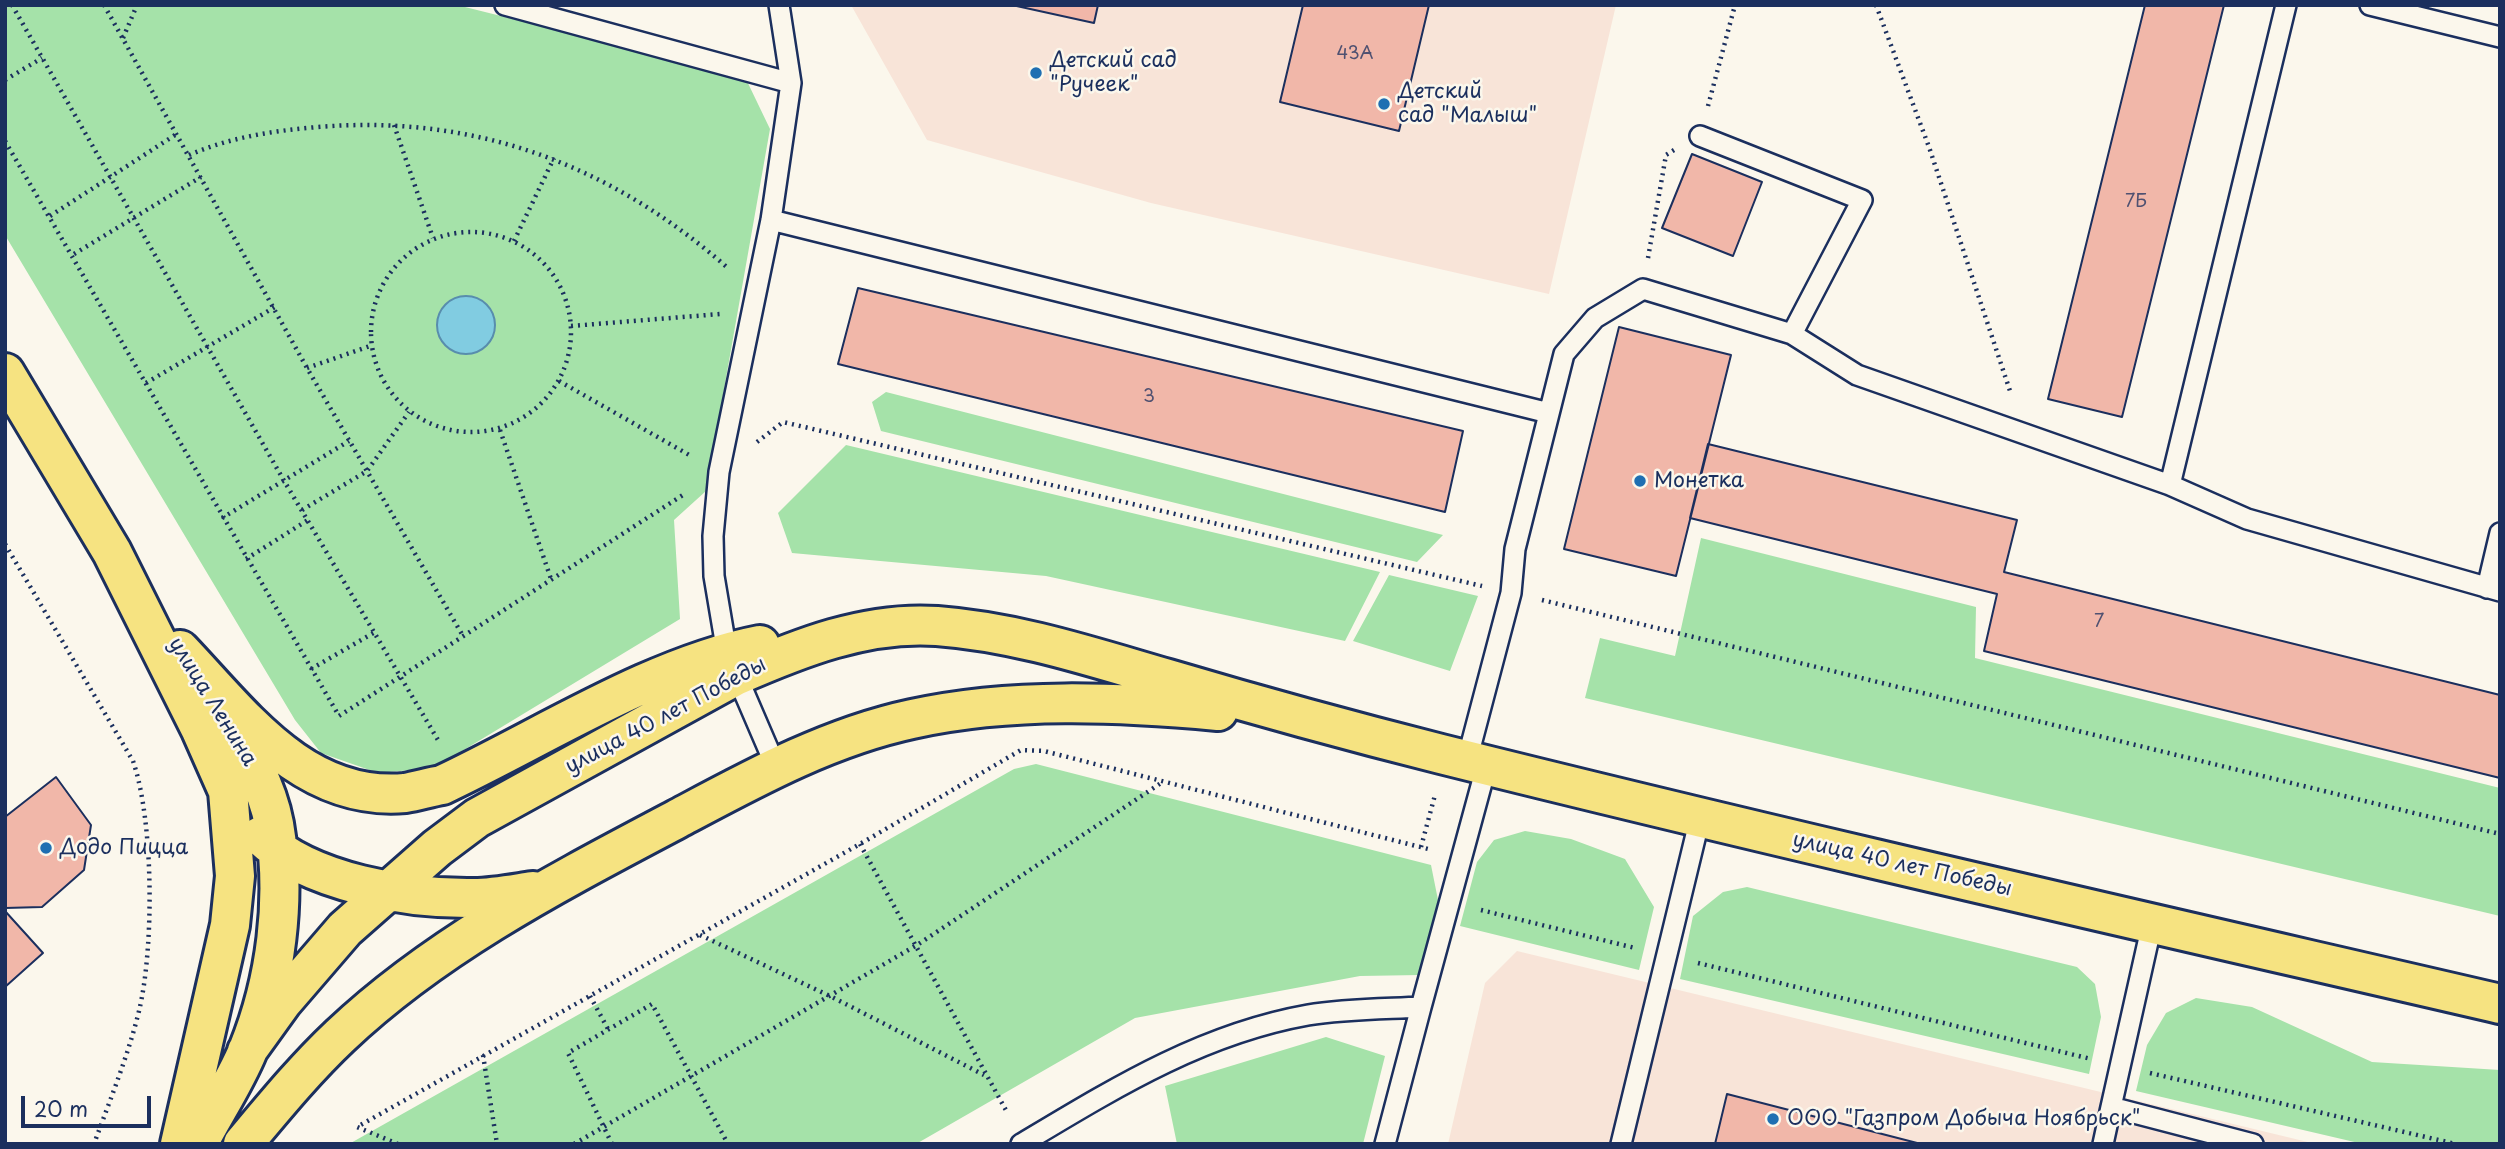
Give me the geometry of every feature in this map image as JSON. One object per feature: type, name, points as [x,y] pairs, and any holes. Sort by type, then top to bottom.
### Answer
[{"type":"main road","name":"улица Ленина","points":[[5,373],[111,552],[201,730],[228,791],[235,876],[230,925],[180,1144]]},
{"type":"main road","name":"улица Ленина","points":[[111,552],[232,729],[256,771],[274,823],[278,911],[271,977],[247,1051],[198,1144]]},
{"type":"main road","name":"улица 40 лет Победы","points":[[247,1051],[313,965],[387,890],[477,818],[731,665],[795,638],[930,626],[985,631],[1043,643],[1305,719],[1700,818],[2500,1004]]},
{"type":"main road","points":[[180,650],[281,755],[321,779],[371,792],[405,793],[442,785],[652,681],[731,665]]},
{"type":"main road","name":"улица 40 лет Победы","points":[[243,1144],[340,1035],[456,946],[542,890],[776,766],[849,737],[912,719],[974,709],[1055,704],[1160,706],[1305,719]]},
{"type":"main road","points":[[228,791],[252,827],[276,851],[321,873],[387,890],[438,897],[475,898],[542,890]]},
{"type":"lane","points":[[505,5],[790,83]]},
{"type":"lane","points":[[776,766],[731,665],[714,576],[713,536],[719,472],[771,220],[790,83],[785,30],[779,5]]},
{"type":"lane","points":[[2170,485],[2286,5]]},
{"type":"lane","points":[[2370,5],[2500,37]]},
{"type":"lane","points":[[1700,136],[1862,200],[1792,334]]},
{"type":"lane","points":[[771,220],[1549,414]]},
{"type":"lane","points":[[1385,1144],[1460,857],[1511,593],[1516,549],[1564,354],[1595,318],[1643,289],[1792,334],[1857,375],[2170,485],[2247,520],[2493,589],[2500,533]]},
{"type":"lane","points":[[1621,1144],[1700,818]]},
{"type":"lane","points":[[2103,1144],[2152,924]]},
{"type":"lane","points":[[1023,1143],[1157,1064],[1206,1043],[1310,1015],[1421,1007]]},
{"type":"lane","points":[[2111,1107],[2253,1144]]},
{"type":"path","points":[[12,5],[283,480],[376,632],[441,746]]},
{"type":"path","points":[[104,5],[307,368],[463,636]]},
{"type":"path","points":[[122,38],[137,5]]},
{"type":"path","points":[[1876,5],[1929,147],[2024,432]]},
{"type":"path","points":[[5,80],[41,58]]},
{"type":"path","points":[[188,155],[224,140],[253,134],[355,124],[440,128],[488,137],[554,158],[595,177],[677,225],[754,302]]},
{"type":"path","points":[[394,125],[433,238]]},
{"type":"path","points":[[50,216],[175,135]]},
{"type":"path","points":[[5,141],[74,254],[222,518],[339,716],[719,472],[783,422],[1511,593],[2500,834]]},
{"type":"path","points":[[514,241],[554,158]]},
{"type":"path","points":[[74,254],[201,177]]},
{"type":"path","points":[[460,232],[487,232],[514,241],[536,255],[554,276],[566,300],[571,326],[569,355],[559,381],[523,420],[500,430],[460,432],[433,426],[409,412],[390,394],[378,372],[370,346],[371,313],[383,281],[405,256],[433,238],[460,232]]},
{"type":"path","points":[[571,326],[754,302]]},
{"type":"path","points":[[146,383],[275,307]]},
{"type":"path","points":[[307,368],[370,346]]},
{"type":"path","points":[[559,381],[719,472]]},
{"type":"path","points":[[302,510],[367,471],[409,412]]},
{"type":"path","points":[[500,430],[551,579]]},
{"type":"path","points":[[222,518],[349,441]]},
{"type":"path","points":[[246,559],[308,520]]},
{"type":"path","points":[[5,544],[133,761],[143,791],[148,847],[146,960],[139,1010],[94,1144]]},
{"type":"path","points":[[311,669],[376,632]]},
{"type":"path","points":[[398,1144],[357,1127],[860,844],[1021,750],[1044,751],[1460,857]]},
{"type":"path","points":[[574,1144],[832,997],[917,945],[1162,783]]},
{"type":"path","points":[[860,844],[1023,1143]]},
{"type":"path","points":[[1449,902],[2120,1066],[2456,1144]]},
{"type":"path","points":[[699,935],[832,997],[986,1076]]},
{"type":"path","points":[[590,996],[608,1029]]},
{"type":"path","points":[[612,1144],[568,1053],[652,1004],[728,1144]]},
{"type":"path","points":[[483,1055],[497,1144]]},
{"type":"shaded area","name":"Детский сад \"Малыш\"","points":[[851,5],[1616,5],[1549,294],[1151,203],[927,140]]},
{"type":"shaded area","points":[[1517,951],[2316,1144],[1448,1144],[1485,983]]},
{"type":"green space","points":[[5,5],[457,5],[745,77],[770,129],[706,491],[674,520],[680,619],[434,768],[378,773],[321,753],[295,720],[5,235]]},
{"type":"green space","points":[[886,392],[1443,535],[1417,562],[881,431],[872,402]]},
{"type":"green space","points":[[846,445],[1380,572],[1345,641],[1046,576],[792,553],[778,513]]},
{"type":"green space","points":[[1701,538],[1976,607],[1975,658],[2500,788],[2500,916],[1585,698],[1600,638],[1675,656]]},
{"type":"green space","points":[[1389,575],[1478,596],[1450,671],[1353,641]]},
{"type":"green space","points":[[1036,764],[1431,865],[1438,900],[1420,975],[1360,976],[1135,1018],[916,1144],[349,1144],[1014,769]]},
{"type":"green space","points":[[1525,831],[1571,839],[1625,859],[1654,907],[1639,970],[1460,926],[1477,862],[1494,840]]},
{"type":"green space","points":[[1747,887],[2077,967],[2095,984],[2101,1017],[2089,1074],[1680,979],[1693,916],[1723,892]]},
{"type":"green space","points":[[2196,998],[2252,1007],[2372,1062],[2500,1070],[2500,1144],[2363,1144],[2136,1091],[2147,1045],[2166,1013]]},
{"type":"green space","points":[[1326,1037],[1385,1056],[1363,1144],[1177,1144],[1165,1086]]},
{"type":"water","points":[[466,296],[477,298],[490,309],[495,325],[493,336],[482,349],[466,354],[455,352],[442,341],[437,325],[439,314],[450,301]]},
{"type":"building","points":[[1012,5],[1098,5],[1094,23]]},
{"type":"building","points":[[1303,5],[1429,5],[1399,131],[1280,102]]},
{"type":"building","points":[[2145,5],[2224,5],[2122,417],[2048,399]]},
{"type":"building","points":[[1692,154],[1762,182],[1733,256],[1662,228]]},
{"type":"building","points":[[858,288],[1463,431],[1445,512],[838,364]]},
{"type":"building","name":"Монетка","points":[[1619,327],[1731,355],[1676,576],[1564,549]]},
{"type":"building","points":[[1708,444],[2017,520],[2004,572],[2500,695],[2500,778],[1984,651],[1997,594],[1690,518]]},
{"type":"building","name":"Додо Пицца","points":[[56,777],[91,825],[84,870],[42,907],[5,908],[5,817]]},
{"type":"building","points":[[5,911],[43,953],[5,987]]},
{"type":"building","name":"ООО \"Газпром Добыча Ноябрьск\"","points":[[1727,1094],[1921,1144],[1715,1144]]},
{"type":"place","name":"Детский сад \"Ручеек\"","points":[[1036,73]]},
{"type":"place","name":"Детский сад \"Малыш\"","points":[[1384,104]]},
{"type":"place","name":"Монетка","points":[[1640,481]]},
{"type":"place","name":"Додо Пицца","points":[[46,848]]},
{"type":"place","name":"ООО \"Газпром Добыча Ноябрьск\"","points":[[1773,1119]]}]
